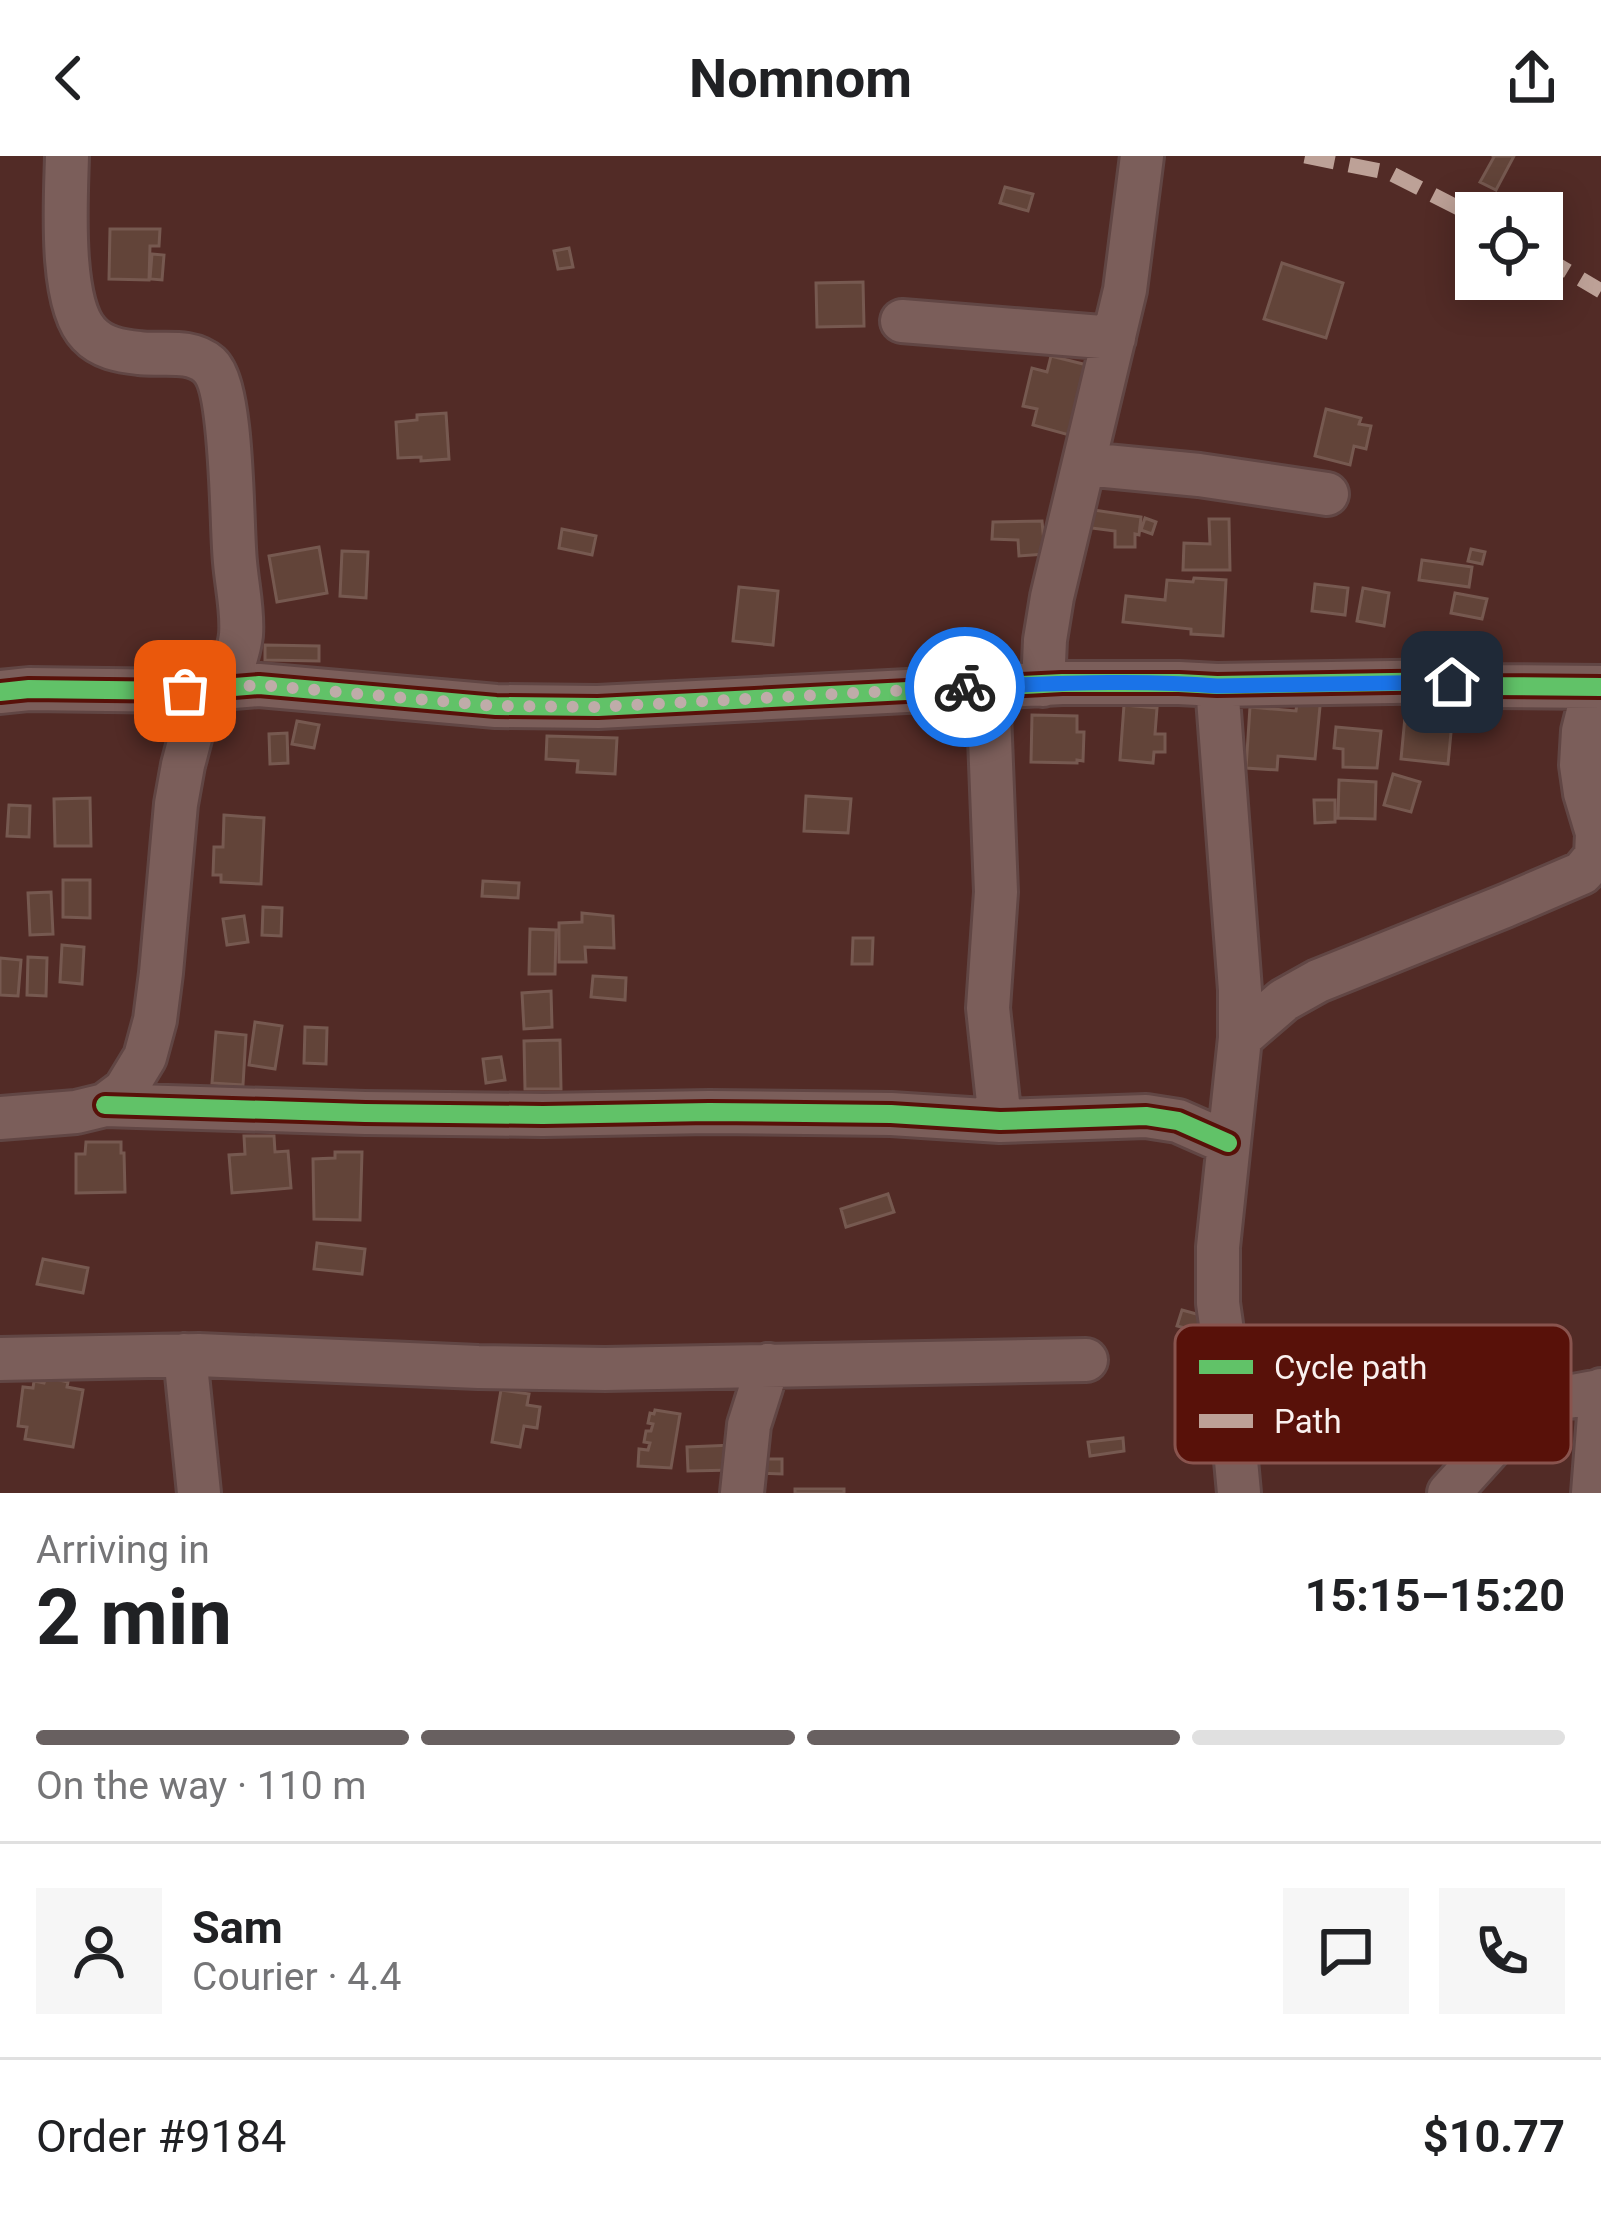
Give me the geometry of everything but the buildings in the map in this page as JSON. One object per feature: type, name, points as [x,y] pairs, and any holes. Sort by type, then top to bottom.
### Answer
[{"type":"street","points":[[67,156],[67,265],[84,330],[112,349],[195,356],[212,367],[222,392],[241,631],[238,650],[215,688],[183,765],[155,1020],[145,1057],[125,1090],[105,1105]]},
{"type":"street","points":[[1043,685],[1052,597],[1125,290],[1142,156]]},
{"type":"street","points":[[902,321],[1114,338]]},
{"type":"street","points":[[1085,464],[1327,494]]},
{"type":"street","points":[[0,692],[283,687],[496,706],[598,707],[988,686],[1452,682],[1597,687],[1583,731],[1581,765],[1597,833],[1596,856],[1582,873],[1318,980],[1284,1000],[1240,1038]]},
{"type":"street","points":[[1198,684],[1225,813],[1236,919],[1240,1038],[1218,1247],[1221,1325]]},
{"type":"street","points":[[988,686],[996,892],[988,1008],[1000,1121]]},
{"type":"street","points":[[0,1118],[105,1105],[388,1114],[891,1114],[1000,1121],[1162,1117],[1228,1143]]},
{"type":"street","points":[[0,1359],[184,1355],[605,1369],[1086,1360]]},
{"type":"street","points":[[184,1355],[199,1493]]},
{"type":"street","points":[[742,1493],[749,1425],[768,1365]]},
{"type":"street","points":[[1571,1396],[1601,1391],[1593,1493]]},
{"type":"street","points":[[1236,1463],[1239,1493]]},
{"type":"street","points":[[1449,1493],[1476,1463]]},
{"type":"marked path","points":[[1305,156],[1390,173],[1455,206]]},
{"type":"marked path","points":[[1563,268],[1601,291]]},
{"type":"cycle path","points":[[0,692],[185,691],[259,685],[496,706],[598,707],[1062,683],[1452,681],[1601,687]]},
{"type":"cycle path","points":[[105,1105],[365,1113],[891,1114],[1000,1121],[1146,1116],[1178,1121],[1228,1143]]},
{"type":"way so far","points":[[185,691],[260,685],[496,706],[598,707],[965,687]]},
{"type":"route","points":[[965,687],[1452,682]]}]
